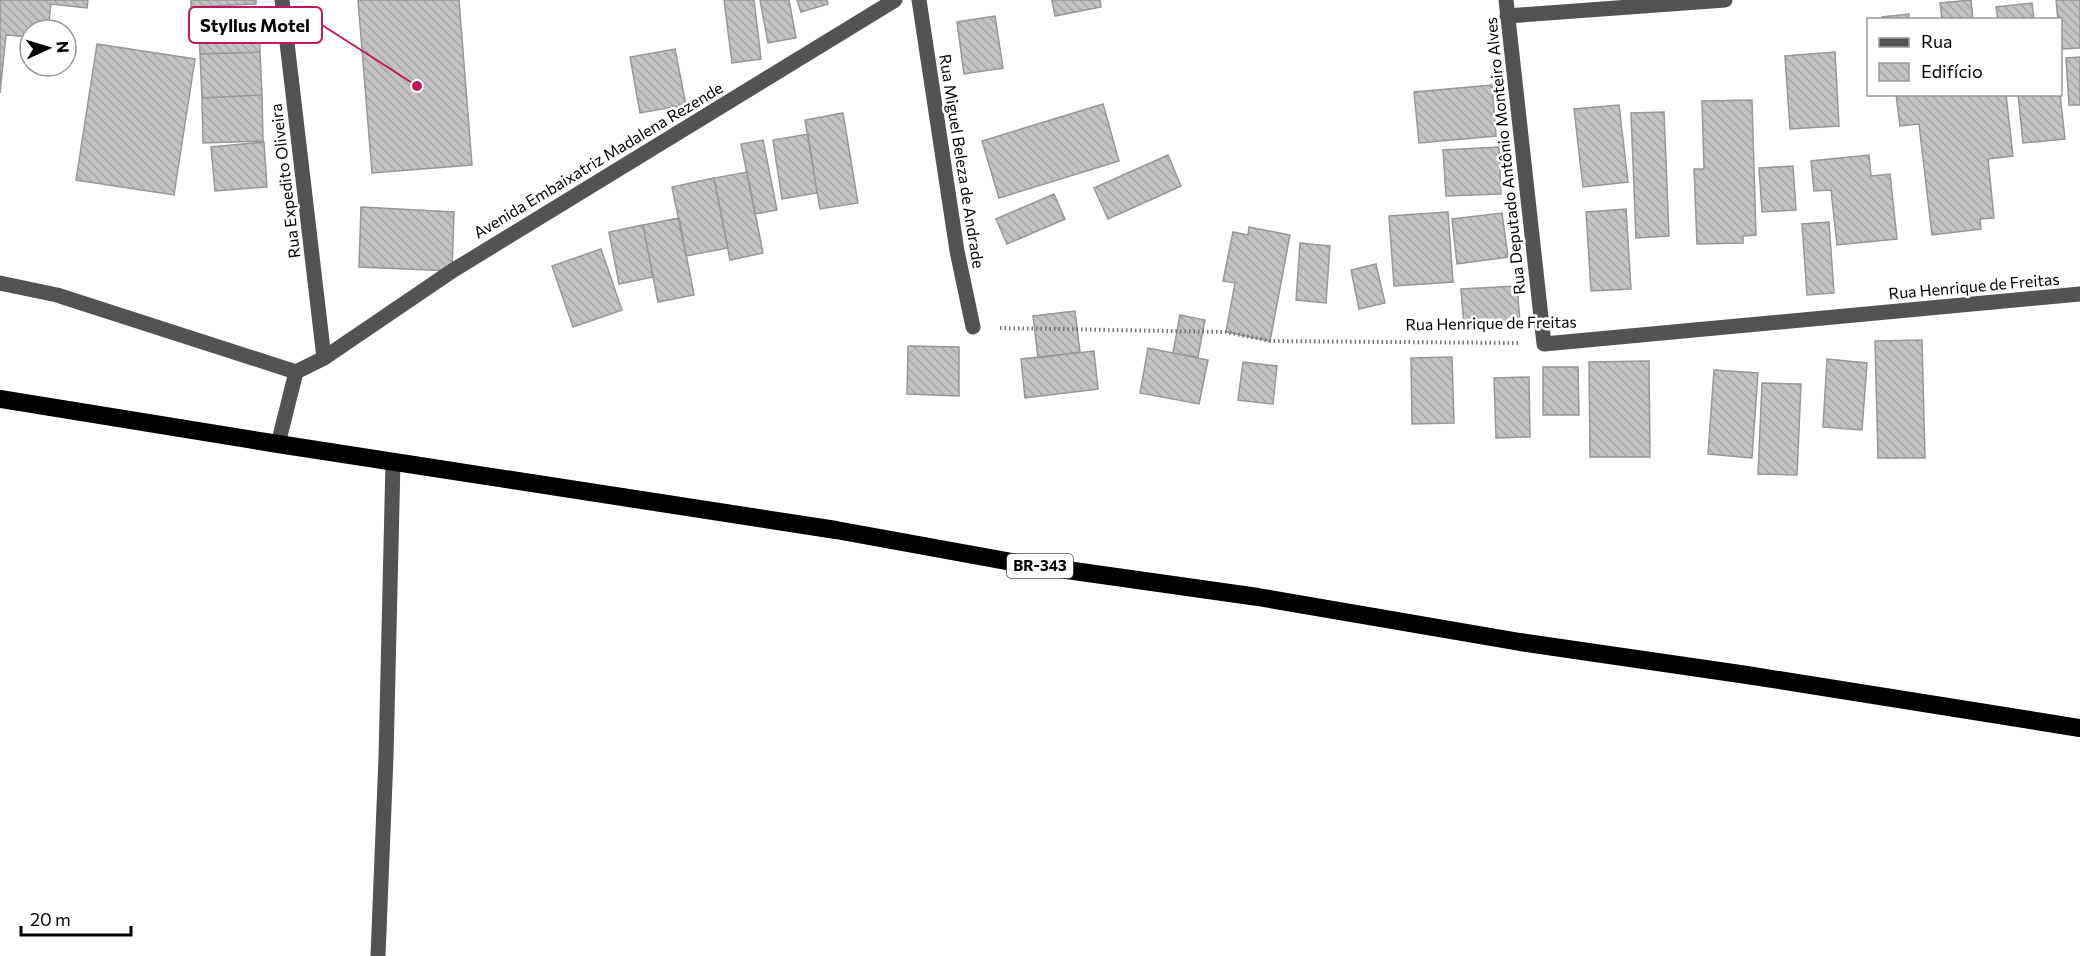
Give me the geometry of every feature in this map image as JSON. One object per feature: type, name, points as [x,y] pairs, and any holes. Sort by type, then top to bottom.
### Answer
[{"type":"highway","name":"BR-343","points":[[0,399],[836,530],[1017,563],[1258,597],[1520,642],[1747,675],[2080,728]]},
{"type":"street","name":"Rua Expedito Oliveira","points":[[282,0],[324,358]]},
{"type":"street","name":"Avenida Embaixatriz Madalena Rezende","points":[[296,372],[324,358],[452,271],[895,0]]},
{"type":"street","name":"Rua Miguel Beleza de Andrade","points":[[919,0],[957,251],[973,327]]},
{"type":"street","name":"Rua Deputado Antônio Monteiro Alves","points":[[1506,0],[1544,344]]},
{"type":"street","points":[[1507,16],[1725,0]]},
{"type":"street","points":[[0,283],[57,295],[296,372],[278,444]]},
{"type":"street","name":"Rua Henrique de Freitas","points":[[1544,344],[2080,294]]},
{"type":"street","points":[[378,956],[388,687],[393,462]]},
{"type":"path","name":"Rua Henrique de Freitas","points":[[973,327],[1226,332],[1270,341],[1544,344]]},
{"type":"building","points":[[0,0],[88,0],[87,8],[51,4],[49,18],[18,18],[18,36],[6,35],[0,93]]},
{"type":"building","points":[[191,0],[256,0],[256,4],[191,7]]},
{"type":"building","points":[[358,0],[459,0],[472,165],[372,173]]},
{"type":"building","points":[[724,0],[754,0],[761,59],[732,63]]},
{"type":"building","points":[[760,0],[789,0],[796,38],[768,43]]},
{"type":"building","points":[[797,0],[827,0],[828,4],[801,12]]},
{"type":"building","points":[[1052,0],[1100,0],[1101,7],[1055,16]]},
{"type":"building","points":[[1971,0],[1973,18],[1942,18],[1940,3]]},
{"type":"building","points":[[2056,0],[2080,0],[2080,48],[2062,49],[2062,18],[2058,18]]},
{"type":"building","points":[[2032,3],[2034,18],[1998,18],[1996,7]]},
{"type":"building","points":[[258,9],[260,52],[200,54],[198,11]]},
{"type":"building","points":[[1909,14],[1909,18],[1882,17]]},
{"type":"building","points":[[995,16],[1003,68],[964,74],[957,22]]},
{"type":"building","points":[[97,44],[195,59],[174,195],[76,180]]},
{"type":"building","points":[[675,49],[686,105],[640,113],[630,57]]},
{"type":"building","points":[[260,52],[262,95],[202,98],[200,54]]},
{"type":"building","points":[[1835,52],[1839,126],[1790,129],[1785,56]]},
{"type":"building","points":[[2080,57],[2080,105],[2069,105],[2066,58]]},
{"type":"building","points":[[1492,85],[1496,136],[1419,143],[1414,92]]},
{"type":"building","points":[[262,95],[263,141],[203,143],[202,98]]},
{"type":"building","points":[[1896,96],[2006,96],[2013,156],[1988,159],[1994,218],[1980,219],[1981,229],[1932,235],[1919,124],[1900,126]]},
{"type":"building","points":[[2018,96],[2060,96],[2065,139],[2023,143]]},
{"type":"building","points":[[1752,100],[1756,235],[1743,236],[1743,243],[1697,244],[1694,169],[1704,169],[1702,101]]},
{"type":"building","points":[[1103,104],[1119,161],[999,198],[982,141]]},
{"type":"building","points":[[1619,105],[1628,182],[1583,187],[1574,109]]},
{"type":"building","points":[[1664,112],[1669,236],[1636,238],[1631,113]]},
{"type":"building","points":[[843,113],[858,203],[820,209],[805,120]]},
{"type":"building","points":[[808,134],[817,193],[782,199],[773,140]]},
{"type":"building","points":[[763,140],[777,210],[755,214],[741,144]]},
{"type":"building","points":[[264,142],[267,187],[215,191],[211,147]]},
{"type":"building","points":[[1499,147],[1501,194],[1446,196],[1443,150]]},
{"type":"building","points":[[1168,155],[1181,186],[1108,219],[1094,188]]},
{"type":"building","points":[[1869,155],[1871,176],[1890,174],[1897,239],[1837,245],[1831,190],[1814,191],[1811,161]]},
{"type":"building","points":[[1793,166],[1796,210],[1762,212],[1759,168]]},
{"type":"building","points":[[747,172],[763,253],[730,260],[714,178]]},
{"type":"building","points":[[714,178],[728,248],[686,256],[672,187]]},
{"type":"building","points":[[1054,194],[1065,219],[1007,244],[996,219]]},
{"type":"building","points":[[361,207],[454,212],[452,271],[359,267]]},
{"type":"building","points":[[1626,209],[1631,289],[1591,291],[1586,212]]},
{"type":"building","points":[[1448,212],[1453,282],[1394,286],[1389,216]]},
{"type":"building","points":[[1502,213],[1508,257],[1457,264],[1452,219]]},
{"type":"building","points":[[679,218],[694,295],[658,302],[643,225]]},
{"type":"building","points":[[1829,222],[1834,293],[1807,295],[1802,224]]},
{"type":"building","points":[[643,225],[653,277],[619,284],[609,232]]},
{"type":"building","points":[[1249,227],[1290,235],[1270,341],[1226,332],[1235,283],[1223,281],[1233,232],[1248,235]]},
{"type":"building","points":[[1300,243],[1330,246],[1326,303],[1296,300]]},
{"type":"building","points":[[601,249],[622,310],[573,327],[552,266]]},
{"type":"building","points":[[1376,264],[1385,303],[1359,309],[1351,270]]},
{"type":"building","points":[[1517,286],[1520,322],[1464,326],[1461,289]]},
{"type":"building","points":[[1075,311],[1080,352],[1038,358],[1033,316]]},
{"type":"building","points":[[1180,315],[1205,320],[1198,357],[1173,353]]},
{"type":"building","points":[[1922,340],[1925,458],[1878,458],[1875,341]]},
{"type":"building","points":[[908,346],[959,347],[959,396],[907,394]]},
{"type":"building","points":[[1148,348],[1208,360],[1199,404],[1140,393]]},
{"type":"building","points":[[1094,351],[1098,389],[1025,398],[1021,359]]},
{"type":"building","points":[[1452,357],[1454,423],[1412,424],[1411,358]]},
{"type":"building","points":[[1827,359],[1867,363],[1862,430],[1823,427]]},
{"type":"building","points":[[1649,361],[1650,457],[1590,457],[1589,362]]},
{"type":"building","points":[[1243,362],[1277,366],[1273,404],[1238,400]]},
{"type":"building","points":[[1543,367],[1578,367],[1579,415],[1543,415]]},
{"type":"building","points":[[1714,370],[1758,373],[1752,458],[1708,454]]},
{"type":"building","points":[[1529,377],[1530,437],[1496,438],[1494,378]]},
{"type":"building","points":[[1762,383],[1801,384],[1797,475],[1758,474]]},
{"type":"place","name":"Styllus Motel","points":[[417,86]]}]
